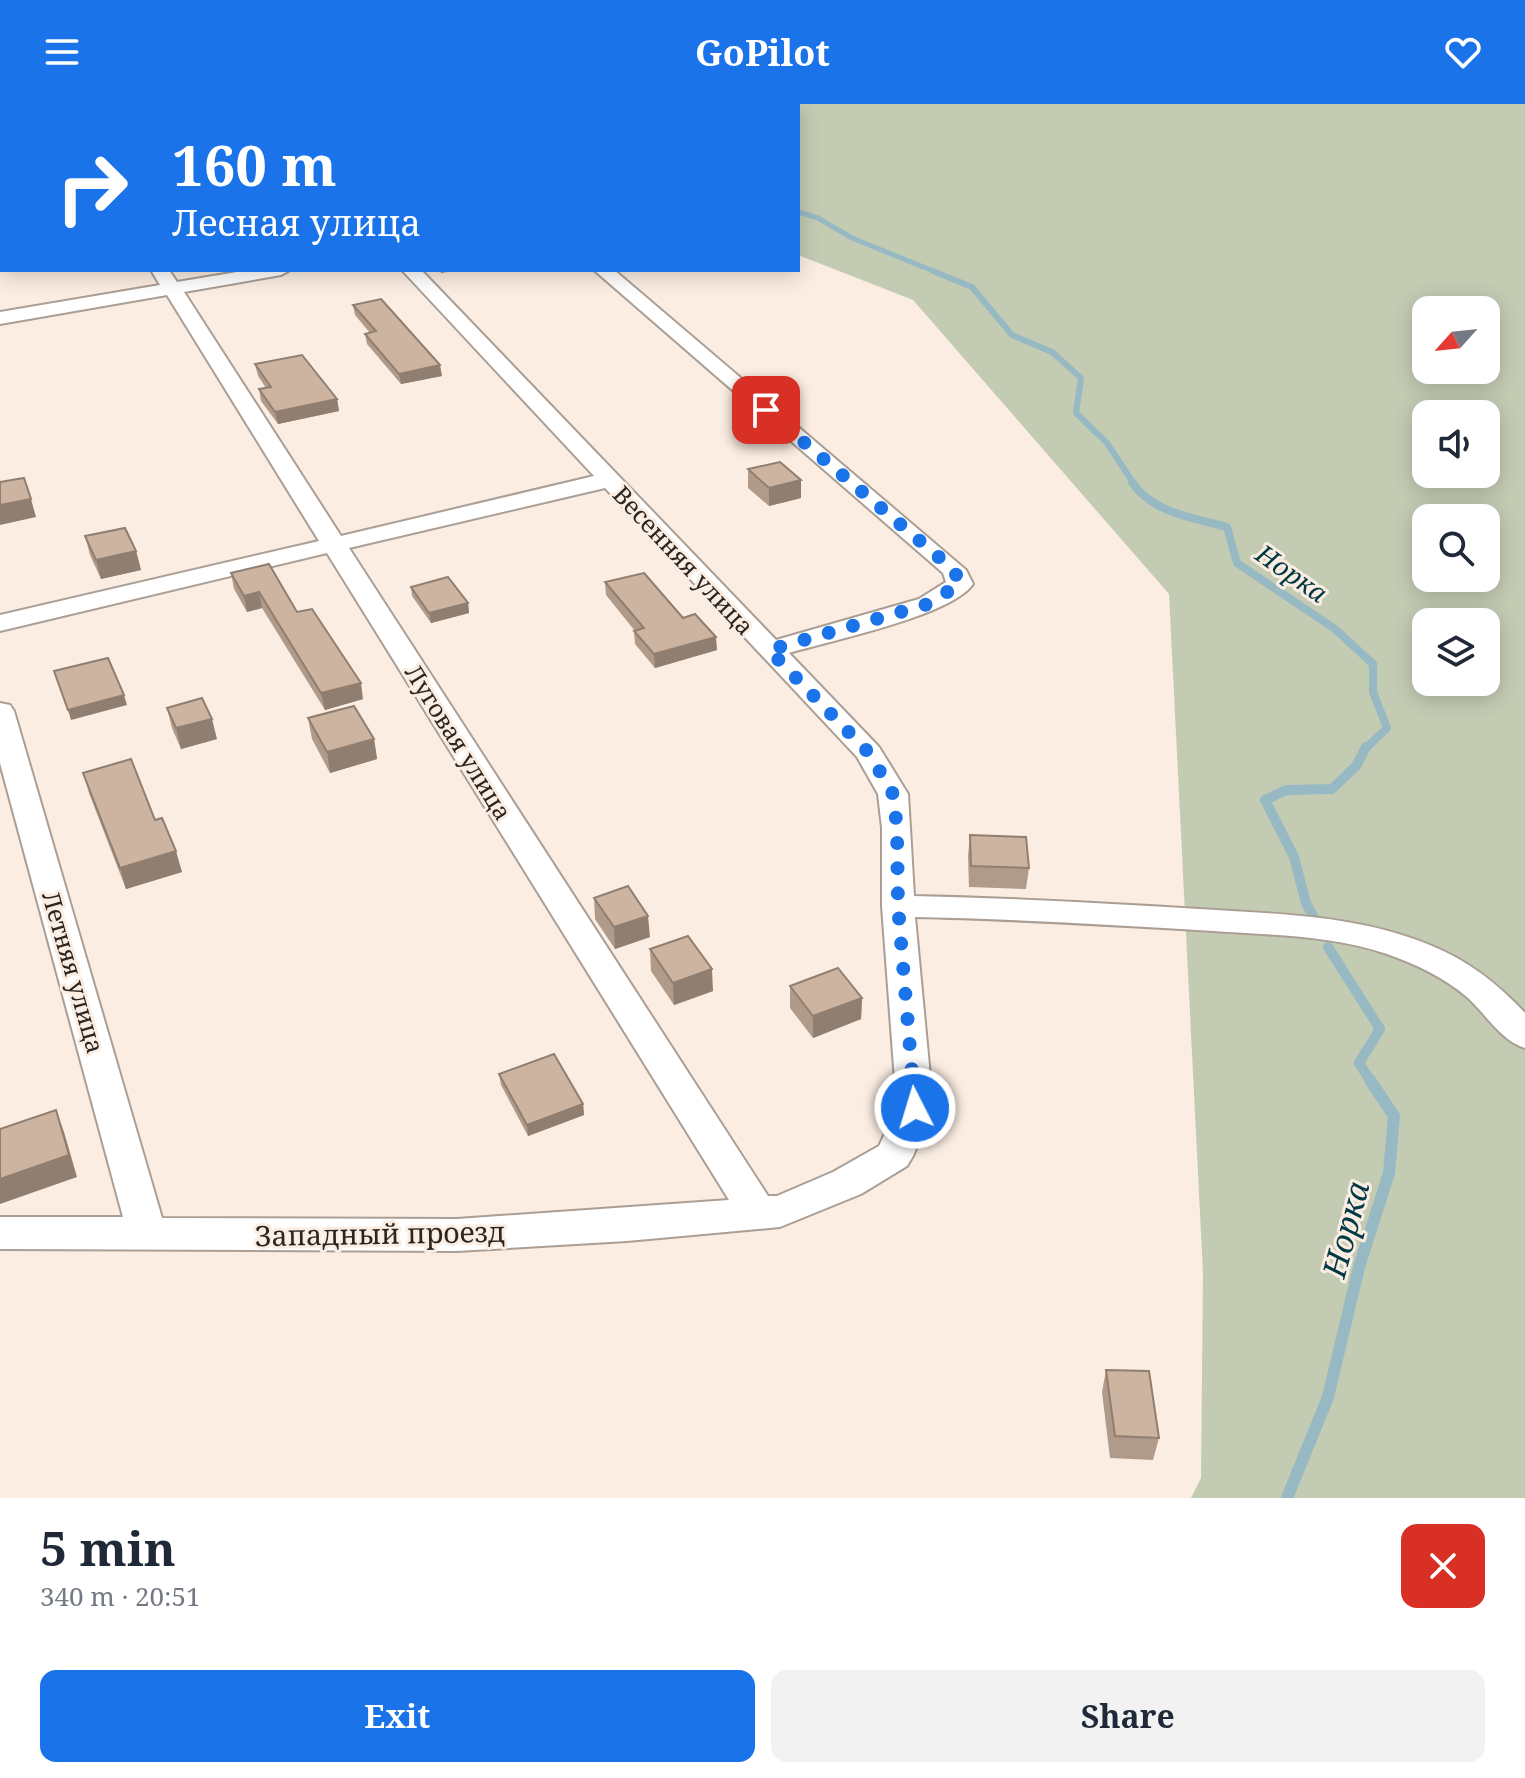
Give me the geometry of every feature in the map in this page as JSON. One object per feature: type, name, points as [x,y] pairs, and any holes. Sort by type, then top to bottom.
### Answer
[{"type":"street","points":[[0,318],[165,280],[258,272]]},
{"type":"street","name":"Весенняя улица","points":[[413,272],[869,753],[893,794],[897,828],[898,906],[915,1108],[894,1156],[847,1183],[780,1211],[758,1213]]},
{"type":"street","points":[[605,272],[954,570],[960,584],[928,604],[769,650]]},
{"type":"street","name":"Луговая улица","points":[[165,280],[758,1213]]},
{"type":"street","points":[[0,623],[608,480]]},
{"type":"street","name":"Летняя улица","points":[[0,711],[147,1234]]},
{"type":"street","points":[[898,906],[1063,910],[1302,927],[1347,934],[1407,949],[1449,967],[1490,998],[1525,1035]]},
{"type":"street","name":"Западный проезд","points":[[0,1233],[457,1235],[627,1225],[758,1213]]},
{"type":"green space","points":[[800,104],[1525,104],[1525,1498],[1191,1498],[1201,1478],[1203,1273],[1169,594],[913,300],[800,256]]},
{"type":"building","points":[[381,299],[440,365],[399,374],[365,334],[376,331],[353,305]]},
{"type":"building","points":[[302,355],[337,399],[275,412],[259,389],[271,387],[255,364]]},
{"type":"building","points":[[780,462],[801,480],[769,488],[748,469]]},
{"type":"building","points":[[24,478],[31,499],[0,505],[0,482]]},
{"type":"building","points":[[125,528],[136,551],[96,560],[85,536]]},
{"type":"building","points":[[269,564],[297,612],[312,609],[361,683],[321,693],[259,592],[244,596],[231,573]]},
{"type":"building","points":[[644,573],[683,618],[695,614],[716,637],[654,654],[634,631],[644,628],[605,582]]},
{"type":"building","points":[[448,577],[468,603],[429,613],[411,587]]},
{"type":"building","points":[[108,658],[124,695],[68,710],[54,671]]},
{"type":"building","points":[[202,698],[212,719],[176,728],[167,708]]},
{"type":"building","points":[[354,706],[374,739],[327,752],[308,718]]},
{"type":"building","points":[[131,759],[155,820],[162,818],[176,851],[120,868],[83,773]]},
{"type":"building","points":[[970,835],[1026,837],[1029,868],[971,866]]},
{"type":"building","points":[[628,886],[648,916],[614,927],[594,898]]},
{"type":"building","points":[[688,936],[712,969],[673,983],[650,949]]},
{"type":"building","points":[[838,968],[862,998],[813,1016],[790,986]]},
{"type":"building","points":[[554,1054],[583,1104],[527,1125],[499,1074]]},
{"type":"building","points":[[56,1110],[69,1155],[0,1179],[0,1129]]},
{"type":"building","points":[[1106,1370],[1149,1371],[1159,1438],[1115,1436]]},
{"type":"waterway","name":"Норка","points":[[800,213],[818,218],[852,238],[938,273]]},
{"type":"waterway","name":"Норка","points":[[933,271],[972,287],[1012,335],[1052,352],[1081,378],[1076,413],[1107,443],[1134,484]]},
{"type":"waterway","name":"Норка","points":[[1132,482],[1140,492],[1162,507],[1227,527],[1237,563],[1335,629],[1373,664],[1373,692],[1387,728],[1365,749]]},
{"type":"waterway","name":"Норка","points":[[1313,916],[1306,903],[1294,857],[1265,800],[1286,790],[1332,789],[1356,766],[1366,747]]},
{"type":"waterway","name":"Норка","points":[[1328,947],[1380,1029],[1359,1063],[1371,1082]]},
{"type":"waterway","name":"Норка","points":[[1287,1498],[1328,1397],[1359,1267],[1389,1173],[1394,1116],[1370,1080]]},
{"type":"route","points":[[766,410],[954,570],[960,584],[928,604],[769,650],[869,753],[893,794],[897,828],[898,906],[915,1108]]}]
